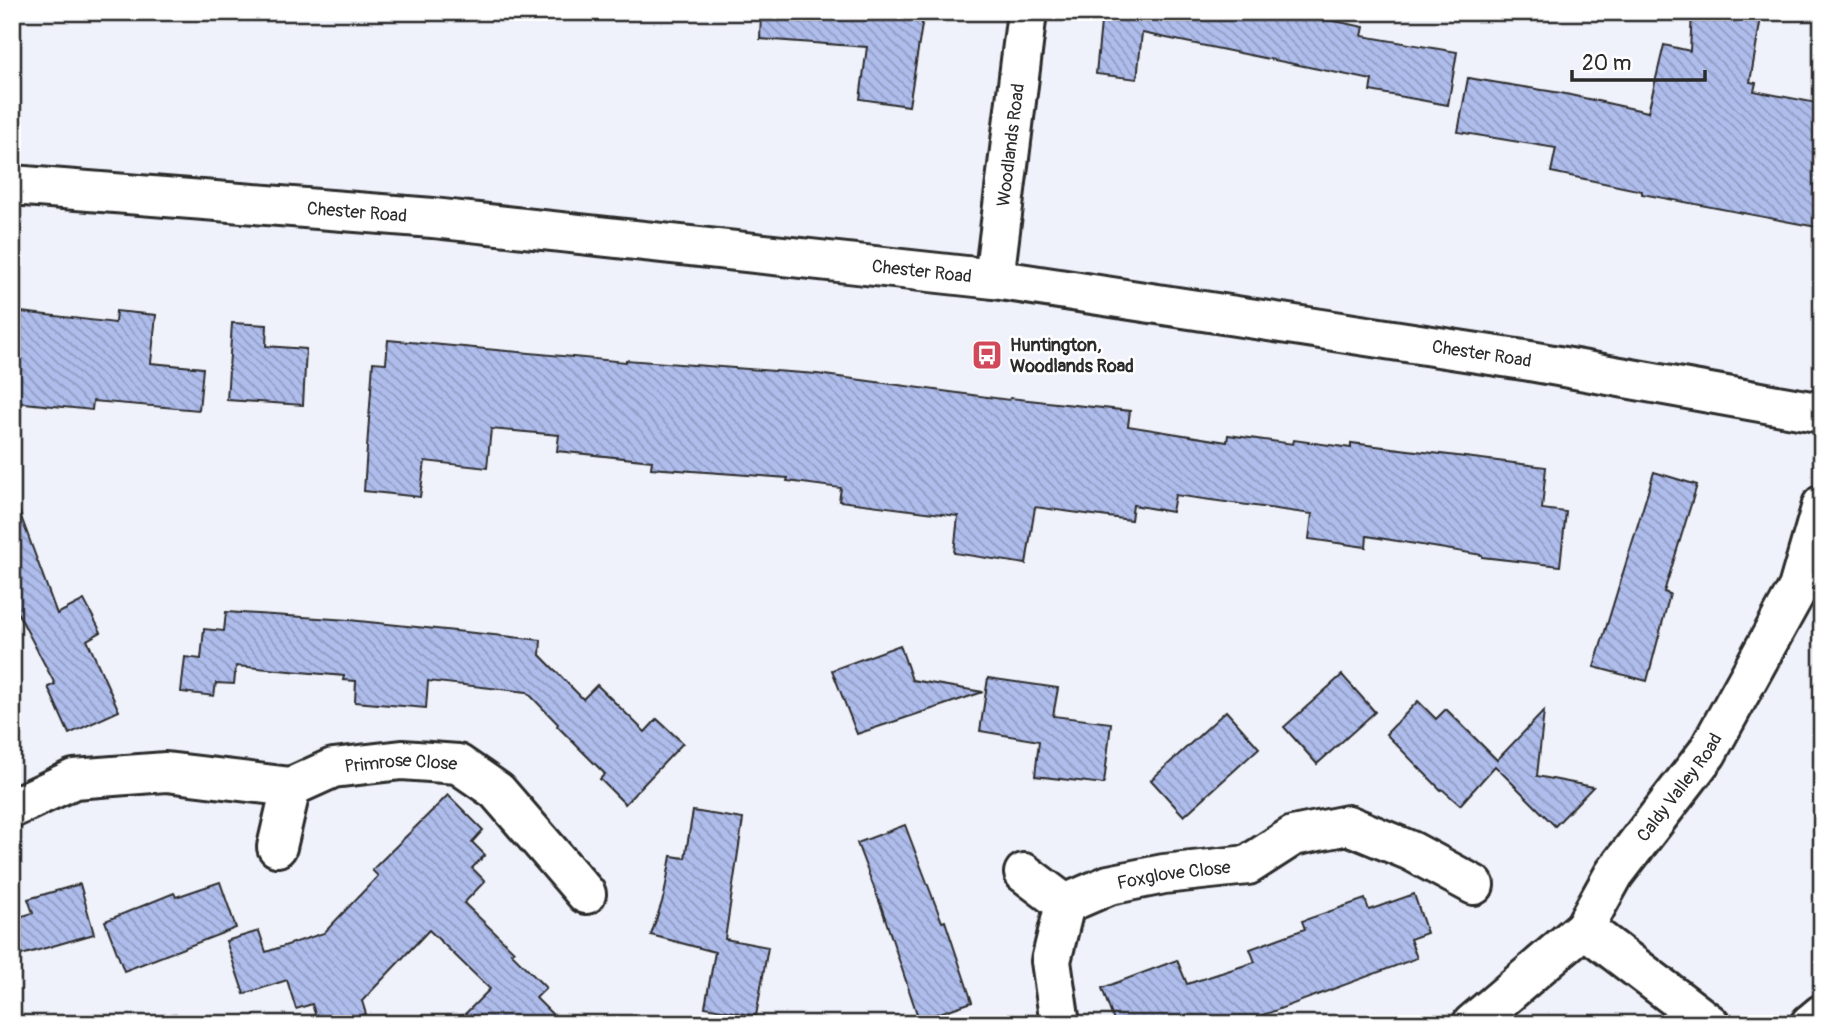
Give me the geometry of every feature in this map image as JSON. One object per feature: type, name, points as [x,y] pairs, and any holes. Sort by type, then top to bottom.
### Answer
[{"type":"street","name":"Woodlands Road","points":[[994,279],[1027,12]]},
{"type":"street","name":"Chester Road","points":[[12,185],[433,218],[994,279],[1530,361],[1822,414]]},
{"type":"street","name":"Caldy Valley Road","points":[[1472,1024],[1584,928],[1614,874],[1707,753],[1798,588],[1822,505]]},
{"type":"street","name":"Primrose Close","points":[[291,787],[333,768],[402,760],[458,764],[497,790],[586,894]]},
{"type":"street","points":[[12,808],[74,779],[166,772],[291,787],[277,848]]},
{"type":"street","name":"Foxglove Close","points":[[1065,904],[1109,885],[1164,874],[1248,865],[1293,836],[1348,825],[1411,851],[1474,885]]},
{"type":"street","points":[[1024,873],[1065,904],[1051,961],[1060,1024]]},
{"type":"street","points":[[1584,928],[1710,1024]]},
{"type":"street","points":[[1810,1024],[1822,1014]]},
{"type":"building","points":[[761,12],[924,12],[909,106],[860,99],[867,47],[760,39]]},
{"type":"building","points":[[1102,12],[1290,12],[1364,27],[1362,36],[1457,52],[1448,105],[1370,91],[1372,80],[1142,33],[1137,79],[1096,74]]},
{"type":"building","points":[[1692,12],[1762,12],[1750,82],[1756,83],[1754,91],[1822,104],[1822,228],[1642,194],[1642,191],[1551,172],[1556,148],[1458,132],[1468,78],[1561,93],[1648,112],[1664,45],[1690,51]]},
{"type":"building","points":[[12,311],[115,323],[116,311],[156,315],[151,363],[203,368],[199,410],[93,401],[92,410],[15,402],[17,378],[12,377]]},
{"type":"building","points":[[232,323],[267,325],[266,346],[306,349],[303,405],[227,400]]},
{"type":"building","points":[[388,340],[626,362],[817,374],[1009,400],[1130,411],[1128,426],[1227,442],[1228,435],[1293,444],[1294,440],[1351,448],[1351,443],[1546,467],[1542,509],[1566,512],[1560,566],[1482,557],[1367,536],[1366,547],[1309,539],[1312,514],[1175,495],[1172,512],[1133,505],[1131,520],[1035,507],[1026,564],[954,553],[958,516],[839,501],[841,488],[787,481],[788,478],[651,468],[652,461],[557,451],[559,435],[491,429],[487,468],[425,461],[420,497],[364,491],[373,362],[386,363]]},
{"type":"building","points":[[1654,472],[1697,485],[1664,592],[1670,594],[1647,681],[1594,667]]},
{"type":"building","points":[[16,503],[57,614],[84,600],[101,632],[87,640],[119,711],[69,734],[48,687],[55,684],[12,602],[12,504]]},
{"type":"building","points":[[226,612],[349,620],[541,640],[540,655],[583,699],[597,685],[645,732],[657,719],[683,743],[625,804],[600,779],[605,774],[527,692],[428,681],[426,708],[355,702],[356,681],[343,680],[344,676],[236,666],[234,684],[216,683],[214,696],[181,692],[185,657],[201,659],[204,629],[224,631]]},
{"type":"building","points":[[900,645],[912,680],[983,692],[857,734],[832,670]]},
{"type":"building","points":[[1342,675],[1375,712],[1317,764],[1284,727]]},
{"type":"building","points":[[988,678],[1058,688],[1053,716],[1111,723],[1104,784],[1035,776],[1039,741],[980,731]]},
{"type":"building","points":[[1418,701],[1436,719],[1446,709],[1497,760],[1544,711],[1537,776],[1593,787],[1555,826],[1495,766],[1460,805],[1441,790],[1386,734]]},
{"type":"building","points":[[1226,711],[1259,748],[1184,816],[1151,780]]},
{"type":"building","points":[[448,795],[483,830],[472,842],[485,855],[472,868],[485,881],[464,903],[514,951],[511,953],[546,988],[536,998],[562,1024],[455,1024],[490,989],[429,930],[362,1001],[366,1014],[335,1024],[318,1024],[312,1004],[296,1009],[287,980],[244,994],[226,941],[259,931],[266,952],[324,933],[378,876],[372,870]]},
{"type":"building","points":[[693,811],[743,819],[725,939],[768,947],[756,1016],[705,1007],[715,952],[651,935],[664,896],[671,856],[685,858]]},
{"type":"building","points":[[905,825],[942,922],[945,921],[972,1002],[919,1020],[857,843]]},
{"type":"building","points":[[220,882],[236,928],[124,971],[105,921],[174,893],[176,897]]},
{"type":"building","points":[[80,884],[94,934],[18,956],[12,934],[12,919],[33,913],[28,899]]},
{"type":"building","points":[[1414,894],[1427,933],[1410,939],[1417,958],[1239,1024],[1115,1024],[1102,988],[1177,960],[1187,984],[1255,962],[1250,949],[1305,929],[1302,921],[1365,899],[1369,910]]},
{"type":"place","name":"Huntington, Woodlands Road","points":[[987,355]]}]
